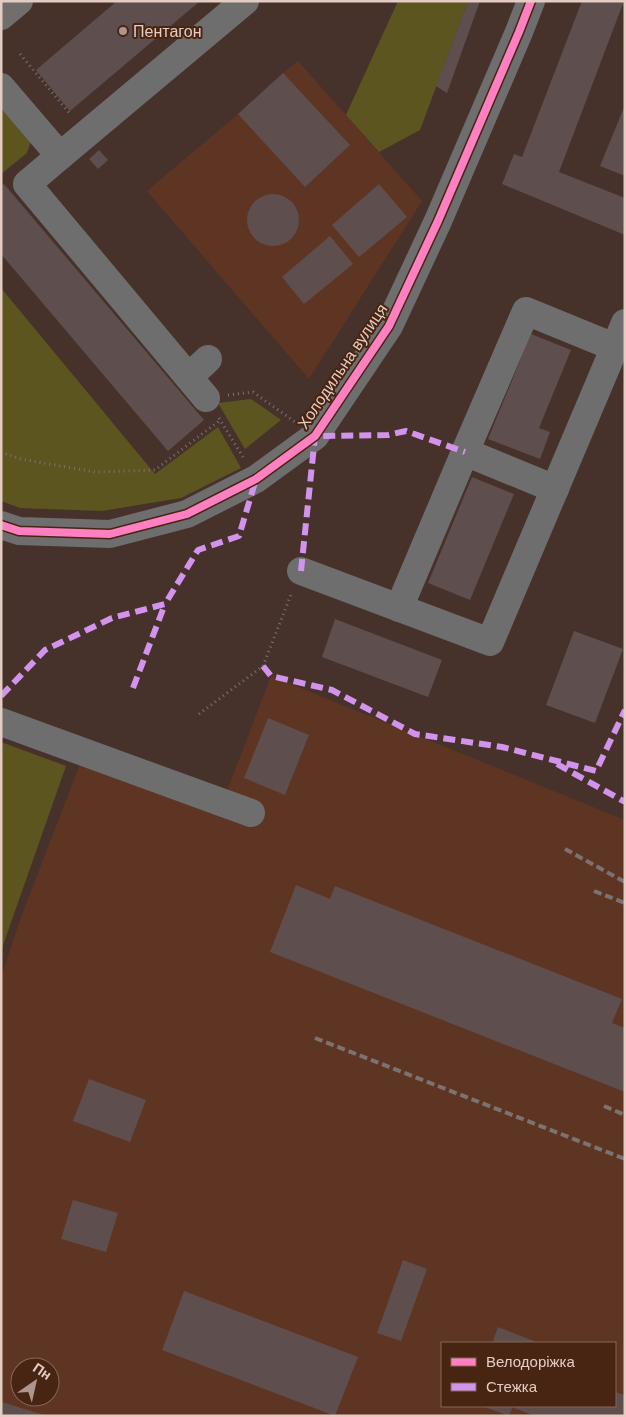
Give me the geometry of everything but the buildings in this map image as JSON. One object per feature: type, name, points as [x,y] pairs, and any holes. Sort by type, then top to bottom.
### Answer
[{"type":"main road","points":[[1,16],[18,1]]},
{"type":"street","points":[[213,409],[199,368],[27,184],[244,1]]},
{"type":"street","name":"Холодильна вулиця","points":[[1,525],[19,532],[110,534],[188,514],[256,479],[315,436],[389,326],[438,221],[520,32],[531,1]]},
{"type":"street","points":[[1,87],[60,156]]},
{"type":"street","points":[[400,608],[526,311],[614,348]]},
{"type":"street","points":[[301,571],[490,642],[625,323]]},
{"type":"street","points":[[465,452],[555,489]]},
{"type":"street","points":[[1,722],[251,813]]},
{"type":"path","points":[[20,54],[73,116],[96,127]]},
{"type":"path","points":[[1,452],[21,459],[95,472],[154,470],[213,409],[253,392],[315,436]]},
{"type":"path","points":[[213,409],[256,479]]},
{"type":"path","points":[[199,714],[263,666],[301,571]]},
{"type":"shaded area","points":[[398,1],[468,1],[420,130],[379,152],[346,115]]},
{"type":"shaded area","points":[[298,61],[422,201],[309,379],[147,191]]},
{"type":"shaded area","points":[[10,105],[31,141],[27,153],[1,174],[1,113]]},
{"type":"shaded area","points":[[1,288],[155,474],[218,427],[241,468],[181,498],[102,511],[20,508],[1,501]]},
{"type":"shaded area","points":[[251,399],[281,420],[245,449],[218,403]]},
{"type":"shaded area","points":[[271,676],[625,820],[625,1416],[1,1416],[1,977],[21,917],[87,746],[225,796]]},
{"type":"shaded area","points":[[1,742],[66,766],[1,951]]},
{"type":"railway","points":[[565,849],[625,882]]},
{"type":"railway","points":[[594,891],[625,903]]},
{"type":"railway","points":[[315,1038],[625,1159]]},
{"type":"railway","points":[[604,1106],[625,1115]]},
{"type":"marked path","points":[[301,571],[315,436],[388,435],[406,431],[465,452]]},
{"type":"marked path","points":[[1,696],[45,650],[112,618],[165,604],[198,550],[239,536],[256,479]]},
{"type":"marked path","points":[[133,688],[165,604]]},
{"type":"marked path","points":[[263,666],[271,676],[332,690],[415,734],[502,747],[596,771],[625,710]]},
{"type":"marked path","points":[[557,764],[625,802]]},
{"type":"cycle path","points":[[1,525],[19,531],[110,534],[187,514],[256,479],[315,436],[389,326],[438,221],[531,1]]},
{"type":"place","name":"Пентагон","points":[[123,31]]}]
